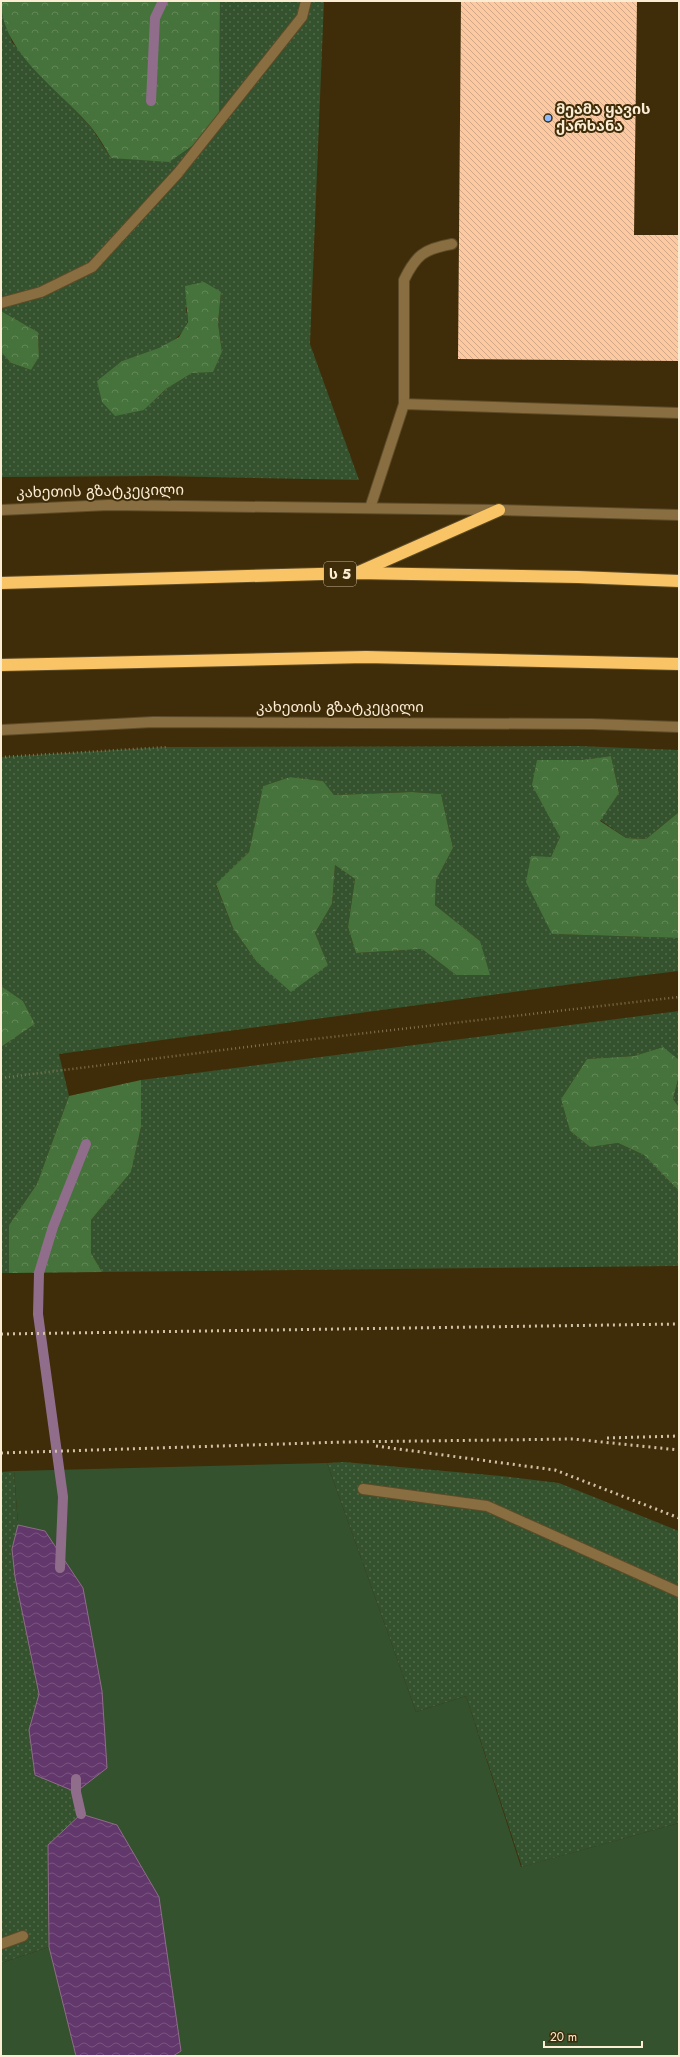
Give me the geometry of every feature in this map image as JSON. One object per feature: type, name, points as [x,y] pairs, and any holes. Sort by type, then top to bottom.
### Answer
[{"type":"highway","points":[[356,574],[499,510]]},
{"type":"highway","name":"ს 5","points":[[1,583],[356,574],[570,577],[679,582]]},
{"type":"highway","points":[[1,665],[366,656],[679,664]]},
{"type":"street","points":[[1,303],[41,292],[92,267],[178,174],[302,17],[306,1]]},
{"type":"street","points":[[370,508],[404,404],[404,280],[412,262],[431,247],[452,244]]},
{"type":"street","points":[[404,404],[679,413]]},
{"type":"street","name":"კახეთის გზატკეცილი","points":[[1,510],[109,504],[499,510],[679,515]]},
{"type":"street","name":"კახეთის გზატკეცილი","points":[[1,730],[152,722],[592,724],[679,727]]},
{"type":"street","points":[[363,1489],[486,1506],[679,1592]]},
{"type":"street","points":[[1,1944],[23,1936]]},
{"type":"path","points":[[1,757],[174,747]]},
{"type":"path","points":[[1,1078],[262,1045],[679,997]]},
{"type":"green space","points":[[1,1],[220,1],[219,127],[169,162],[111,158],[91,127],[79,113],[49,85],[22,54],[11,38],[4,20]]},
{"type":"green space","points":[[220,1],[324,1],[310,344],[359,480],[160,476],[1,477],[1,352],[11,363],[31,370],[39,357],[38,332],[1,311],[1,7],[12,42],[37,71],[91,127],[111,158],[220,62]],"holes":[[[221,292],[218,323],[222,352],[213,371],[192,373],[166,389],[144,410],[122,361],[150,352],[168,344],[183,331],[188,321],[186,308]]]},
{"type":"green space","points":[[204,282],[221,292],[218,323],[222,352],[213,372],[192,373],[166,389],[144,410],[115,416],[102,402],[97,381],[122,361],[159,348],[179,337],[188,322],[185,286]]},
{"type":"green space","points":[[1,311],[38,332],[39,357],[31,370],[11,363],[1,352]]},
{"type":"green space","points":[[579,746],[679,750],[679,812],[646,839],[626,838],[600,820],[619,793],[611,756],[582,760],[552,820],[560,837],[551,857],[552,934],[679,938],[679,971],[580,983],[59,1054],[69,1096],[37,1184],[9,1225],[9,1273],[1,1273],[1,1047],[35,1024],[23,1001],[1,986],[1,757],[166,747]],"holes":[[[290,777],[323,781],[334,795],[412,792],[441,794],[453,848],[436,880],[435,905],[480,941],[456,975],[422,949],[356,953],[348,927],[355,879],[335,865],[332,904],[315,933],[328,965],[256,961],[233,928],[216,885],[249,852],[263,786]]]},
{"type":"green space","points":[[611,756],[619,793],[600,821],[626,838],[646,839],[679,812],[679,938],[552,934],[526,882],[531,856],[551,857],[560,837],[532,785],[537,760],[582,760]]},
{"type":"green space","points":[[290,777],[323,781],[334,795],[412,792],[441,794],[453,848],[436,880],[435,905],[480,941],[490,975],[456,975],[422,949],[356,953],[348,927],[355,879],[335,865],[332,904],[315,933],[328,965],[291,992],[256,961],[233,928],[216,884],[249,852],[263,786]]},
{"type":"green space","points":[[1,986],[23,1001],[35,1024],[1,1047]]},
{"type":"green space","points":[[679,1011],[679,1076],[663,1047],[634,1056],[587,1059],[561,1099],[570,1131],[590,1147],[618,1143],[644,1155],[679,1191],[679,1266],[102,1272],[91,1253],[91,1220],[131,1172],[141,1127],[141,1080]]},
{"type":"green space","points":[[663,1047],[679,1060],[679,1076],[673,1099],[679,1107],[679,1191],[644,1155],[618,1143],[590,1147],[570,1131],[561,1099],[587,1059],[634,1056]]},
{"type":"green space","points":[[679,1076],[679,1107],[673,1099]]},
{"type":"green space","points":[[141,1080],[141,1127],[131,1172],[91,1220],[91,1253],[102,1272],[9,1273],[9,1225],[37,1184],[69,1096]]},
{"type":"green space","points":[[344,1462],[501,1476],[559,1483],[679,1531],[679,1823],[522,1867],[466,1696],[416,1712],[327,1463]]},
{"type":"green space","points":[[327,1463],[416,1712],[466,1696],[521,1867],[679,1823],[679,2056],[173,2056],[181,2051],[117,1825],[81,1814],[76,1792],[107,1768],[45,1531],[18,1525],[14,1471]]},
{"type":"green space","points":[[14,1471],[18,1525],[12,1549],[15,1577],[39,1694],[29,1730],[35,1774],[76,1792],[81,1814],[48,1845],[49,1947],[1,1963],[1,1472]]},
{"type":"green space","points":[[49,1947],[76,2056],[1,2056],[1,1963]]},
{"type":"water","points":[[18,1525],[45,1531],[83,1588],[102,1691],[107,1768],[76,1792],[35,1775],[29,1730],[39,1694],[15,1577],[12,1549]]},
{"type":"water","points":[[81,1814],[117,1825],[159,1897],[181,2051],[173,2056],[76,2056],[49,1947],[48,1845]]},
{"type":"building","name":"მეამა ყავის ქარხანა","points":[[461,1],[637,1],[634,235],[679,235],[679,361],[458,359]]},
{"type":"waterway","points":[[151,101],[155,18],[163,1]]},
{"type":"waterway","points":[[60,1568],[63,1497],[38,1314],[39,1273],[53,1227],[86,1144]]},
{"type":"waterway","points":[[76,1779],[76,1792],[81,1814]]},
{"type":"railway","points":[[1,1334],[679,1324]]},
{"type":"railway","points":[[607,1438],[679,1436]]},
{"type":"railway","points":[[1,1453],[344,1442],[573,1439],[679,1450]]},
{"type":"railway","points":[[376,1446],[555,1470],[679,1518]]},
{"type":"place","name":"მეამა ყავის ქარხანა","points":[[548,118]]}]
